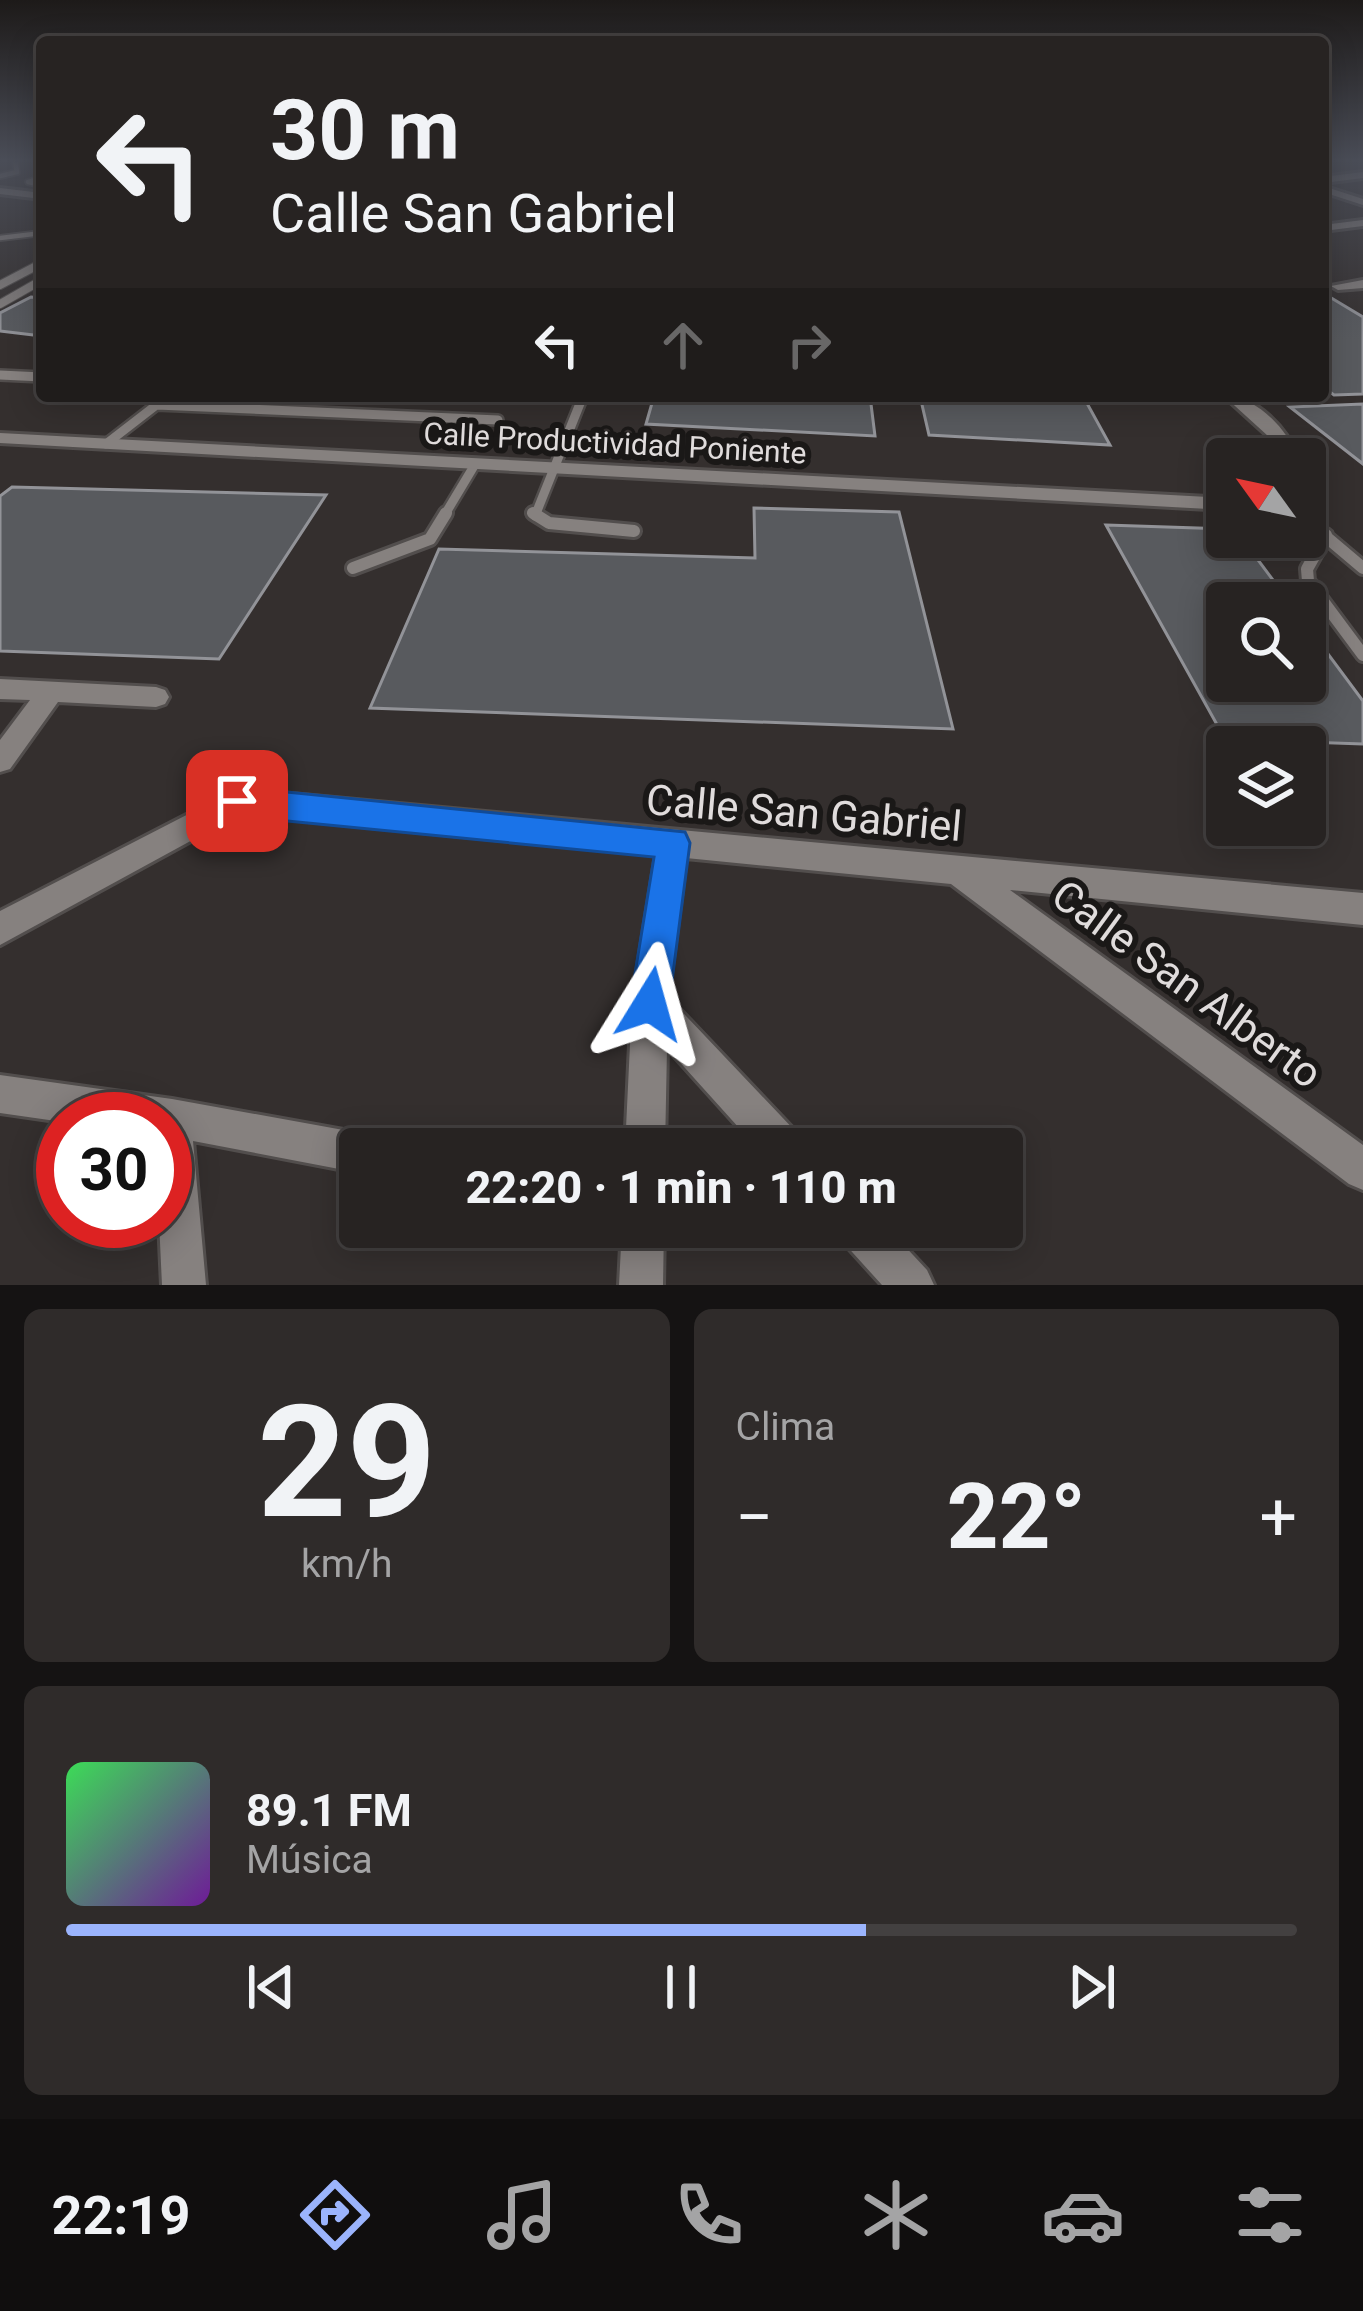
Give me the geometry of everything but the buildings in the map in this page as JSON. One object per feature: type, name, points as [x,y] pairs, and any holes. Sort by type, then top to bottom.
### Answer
[{"type":"street","points":[[1329,226],[1363,223]]},
{"type":"street","points":[[1338,286],[1360,285]]},
{"type":"street","points":[[1240,402],[1278,438]]},
{"type":"street","name":"Calle Productividad Poniente","points":[[0,438],[1206,503]]},
{"type":"street","points":[[0,689],[156,697]]},
{"type":"street","points":[[0,761],[50,693]]},
{"type":"street","name":"Calle San Gabriel","points":[[0,929],[237,801],[1363,909]]},
{"type":"street","points":[[646,1128],[650,1004],[673,843]]},
{"type":"street","name":"Calle San Alberto","points":[[957,870],[1363,1170]]},
{"type":"street","points":[[1327,905],[1363,928]]},
{"type":"street","points":[[650,1004],[765,1128]]},
{"type":"street","points":[[0,1094],[36,1099]]},
{"type":"street","points":[[192,1122],[339,1150]]},
{"type":"street","points":[[181,1248],[184,1285]]},
{"type":"street","points":[[641,1285],[642,1248]]},
{"type":"street","points":[[878,1248],[912,1285]]},
{"type":"lane","points":[[6,226],[20,232]]},
{"type":"lane","points":[[0,238],[36,233]]},
{"type":"lane","points":[[0,285],[36,266]]},
{"type":"lane","points":[[0,304],[36,283]]},
{"type":"lane","points":[[0,375],[36,377]]},
{"type":"lane","points":[[106,444],[161,402]]},
{"type":"lane","points":[[581,402],[534,519],[634,531]]},
{"type":"lane","points":[[157,405],[498,419]]},
{"type":"lane","points":[[353,568],[430,538],[474,466]]},
{"type":"lane","points":[[1326,535],[1363,568]]},
{"type":"lane","points":[[1313,558],[1308,581],[1363,655]]},
{"type":"route","points":[[237,801],[673,843],[650,1004]]}]
